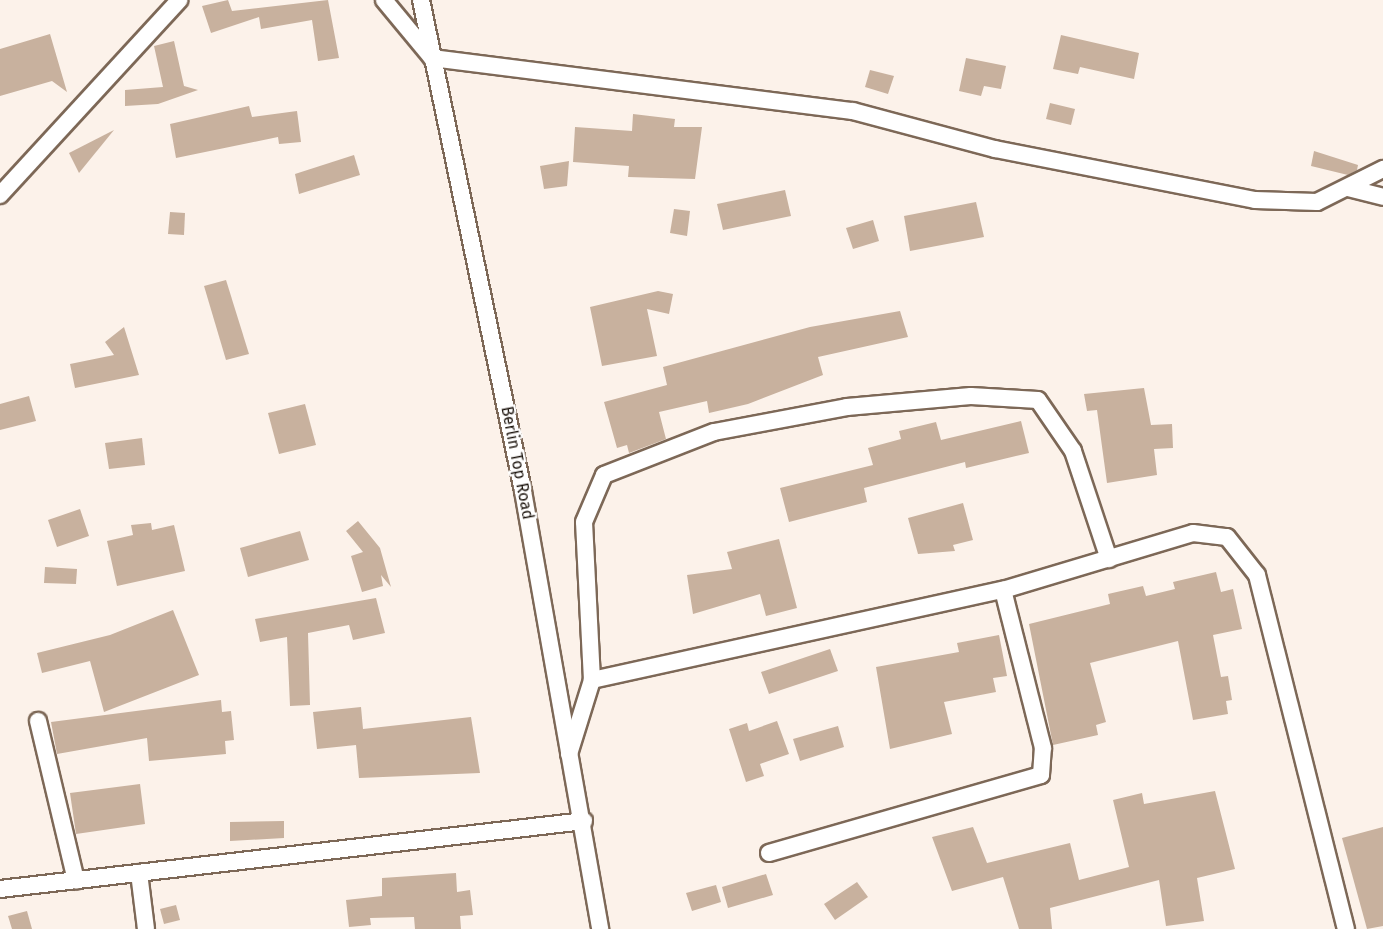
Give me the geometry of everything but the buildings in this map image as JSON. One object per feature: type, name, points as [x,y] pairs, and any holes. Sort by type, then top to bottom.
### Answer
[{"type":"street","points":[[0,195],[179,0]]},
{"type":"street","points":[[384,0],[432,58],[853,111],[995,149],[1255,200],[1317,202],[1383,169]]},
{"type":"street","name":"Berlin Top Road","points":[[420,0],[521,479],[569,755],[584,821],[600,929]]},
{"type":"street","points":[[1348,188],[1383,197]]},
{"type":"street","points":[[569,755],[592,680],[584,522],[604,475],[714,432],[847,406],[971,396],[1038,400],[1073,451],[1109,560]]},
{"type":"street","points":[[592,680],[1003,590],[1193,533],[1227,537],[1257,575],[1346,929]]},
{"type":"street","points":[[769,853],[1041,775],[1043,748],[1003,590]]},
{"type":"street","points":[[38,721],[76,881]]},
{"type":"street","points":[[0,889],[584,821]]},
{"type":"street","points":[[139,873],[146,929]]}]
